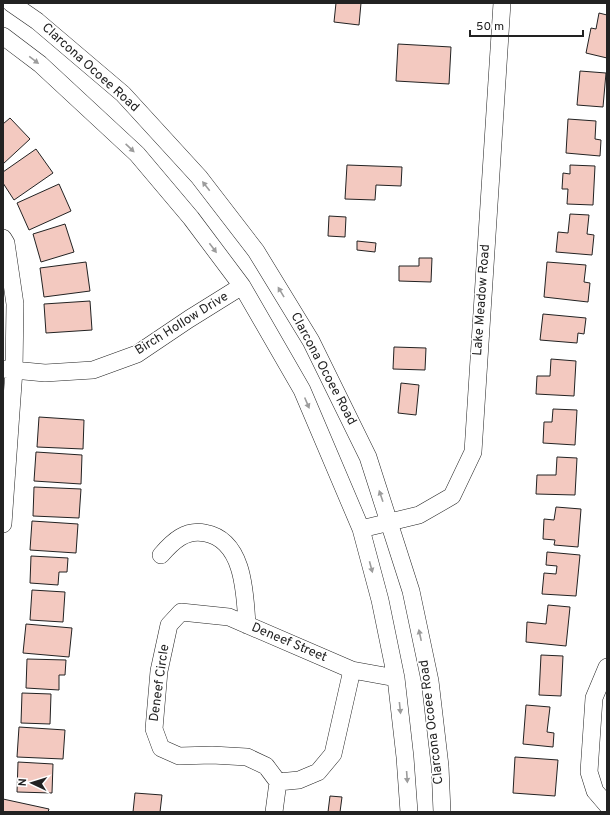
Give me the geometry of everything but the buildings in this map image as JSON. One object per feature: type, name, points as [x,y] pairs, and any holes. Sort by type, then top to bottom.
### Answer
[{"type":"street","name":"Clarcona Ocoee Road","points":[[11,3],[36,21],[123,94],[199,177],[256,251],[311,341],[368,457],[411,591],[430,681],[440,766],[442,812]]},
{"type":"street","name":"Lake Meadow Road","points":[[361,529],[419,515],[452,496],[473,452],[502,3]]},
{"type":"street","points":[[3,36],[40,64],[137,154],[191,218],[242,286],[302,390],[361,529],[380,600],[396,678],[406,757],[409,812]]},
{"type":"street","points":[[3,238],[6,243],[16,304],[8,369],[3,524]]},
{"type":"street","name":"Birch Hollow Drive","points":[[8,369],[45,374],[93,370],[137,354],[242,286]]},
{"type":"street","points":[[161,555],[171,544],[186,534],[196,531],[214,535],[228,545],[238,565],[245,596],[247,626]]},
{"type":"street","name":"Deneef Street","points":[[181,612],[229,617],[352,670],[396,678]]},
{"type":"street","name":"Deneef Circle","points":[[181,612],[169,625],[159,671],[154,729],[161,748],[180,756],[212,755],[248,757],[266,766],[278,782]]},
{"type":"street","points":[[607,667],[594,698],[589,772],[595,791],[607,805]]},
{"type":"street","points":[[274,812],[278,782],[299,780],[318,772],[333,754],[352,670]]}]
